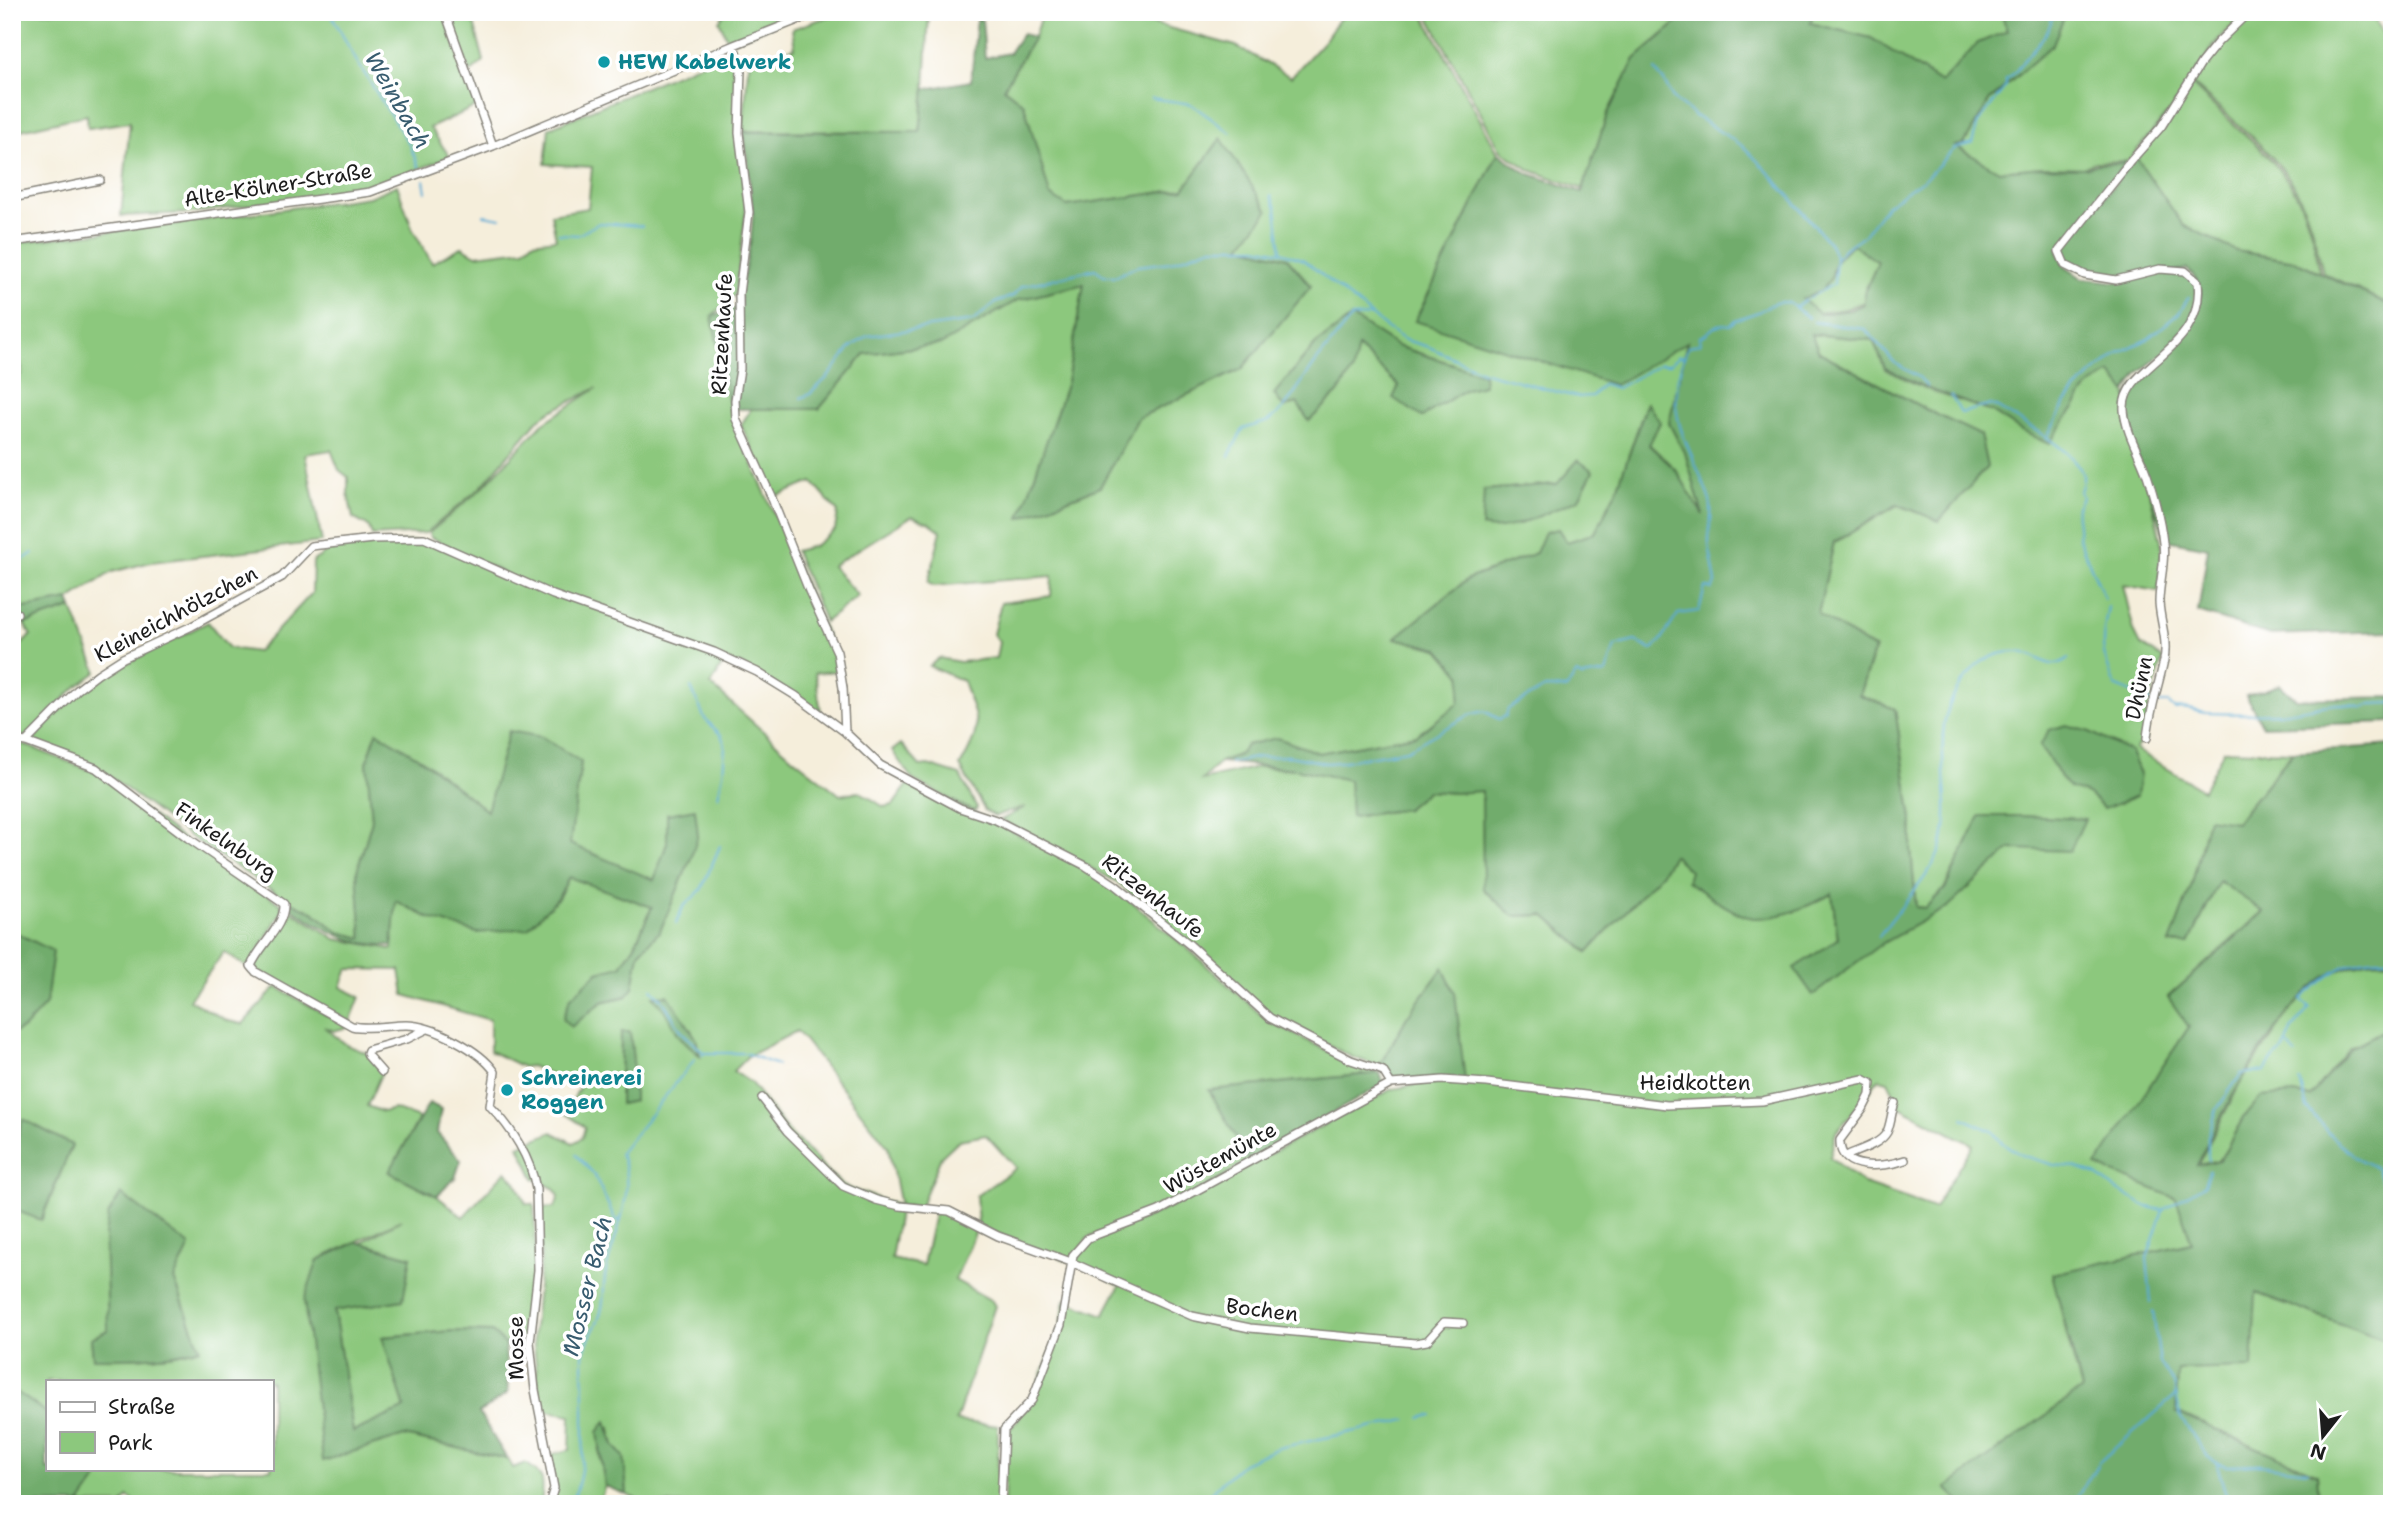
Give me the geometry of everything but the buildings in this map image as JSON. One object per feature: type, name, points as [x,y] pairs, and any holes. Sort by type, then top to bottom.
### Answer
[{"type":"street","points":[[445,12],[493,146]]},
{"type":"street","name":"Alte-Kölner-Straße","points":[[12,242],[370,192],[493,146],[818,12]]},
{"type":"street","name":"Dhünn","points":[[2147,738],[2150,709],[2167,641],[2159,603],[2164,545],[2149,480],[2133,443],[2123,408],[2129,391],[2141,374],[2166,354],[2190,325],[2200,298],[2198,282],[2185,271],[2160,269],[2116,280],[2085,275],[2066,265],[2059,251],[2117,177],[2161,127],[2201,63],[2249,12]]},
{"type":"street","name":"Ritzenhaufe","points":[[734,45],[741,69],[739,134],[749,212],[739,295],[740,369],[735,400],[736,419],[771,496],[808,591],[837,652],[843,688],[845,733]]},
{"type":"street","points":[[12,198],[100,180]]},
{"type":"street","name":"Ritzenhaufe","points":[[311,546],[373,539],[424,538],[553,595],[714,652],[757,672],[796,696],[845,733],[880,765],[960,808],[996,820],[1106,878],[1190,945],[1270,1018],[1351,1060],[1383,1071],[1391,1084]]},
{"type":"street","name":"Kleineichhölzchen","points":[[26,741],[77,690],[98,674],[123,658],[192,626],[282,577],[311,546]]},
{"type":"street","points":[[12,740],[26,741]]},
{"type":"street","name":"Finkelnburg","points":[[26,741],[96,768],[188,838],[284,904],[284,912],[251,966],[256,972],[352,1026],[362,1028],[408,1024],[427,1029],[465,1047],[489,1064],[495,1072],[490,1106],[503,1119],[524,1154],[536,1189]]},
{"type":"street","points":[[382,1072],[366,1053],[368,1050],[407,1039],[427,1029]]},
{"type":"street","name":"Heidkotten","points":[[1391,1084],[1443,1080],[1487,1083],[1667,1105],[1762,1101],[1863,1079],[1871,1083],[1870,1095],[1840,1140],[1840,1147],[1846,1156]]},
{"type":"street","name":"Wüstemünte","points":[[1071,1262],[1073,1255],[1088,1238],[1159,1211],[1391,1084]]},
{"type":"street","points":[[762,1098],[788,1131],[843,1186],[876,1200],[900,1206],[949,1211],[998,1236],[1071,1262],[1061,1325],[1031,1400],[1004,1430],[1001,1504]]},
{"type":"street","points":[[1846,1156],[1882,1138],[1887,1131],[1895,1103]]},
{"type":"street","points":[[1846,1156],[1857,1163],[1872,1167],[1905,1160]]},
{"type":"street","name":"Mosse","points":[[536,1189],[538,1270],[530,1342],[535,1390],[554,1488],[549,1504]]},
{"type":"street","name":"Bochen","points":[[1071,1262],[1182,1312],[1226,1325],[1415,1343],[1427,1341],[1440,1325],[1451,1321],[1463,1323]]},
{"type":"green space","points":[[12,12],[443,12],[477,106],[430,128],[450,157],[370,188],[193,213],[121,216],[130,122],[88,128],[87,115],[12,132]]},
{"type":"green space","points":[[448,12],[471,12],[484,61],[470,73]]},
{"type":"green space","points":[[726,12],[805,12],[729,43],[719,21]]},
{"type":"green space","points":[[853,12],[929,12],[920,132],[743,131],[751,59],[795,48],[792,29],[827,17]]},
{"type":"green space","points":[[1042,12],[1148,12],[1147,22],[1236,46],[1291,77],[1325,40],[1344,12],[1422,12],[1498,153],[1415,321],[1687,341],[1669,423],[1686,456],[1704,519],[1676,470],[1649,444],[1660,422],[1646,404],[1617,489],[1595,533],[1468,579],[1396,638],[1439,649],[1462,676],[1460,703],[1417,735],[1319,753],[1277,738],[1220,762],[1202,780],[1258,767],[1296,769],[1350,780],[1352,817],[1406,809],[1427,791],[1455,793],[1485,790],[1513,916],[1544,915],[1587,952],[1661,874],[1673,855],[1690,871],[1794,912],[1832,894],[1838,939],[1881,944],[2012,849],[2084,820],[2021,816],[1980,817],[1944,889],[1925,908],[1916,907],[1911,850],[1912,818],[1895,709],[1859,695],[1875,649],[1818,614],[1834,543],[1898,505],[1939,520],[1987,467],[1980,436],[1819,352],[1810,334],[1873,340],[1885,369],[1926,389],[1992,412],[2049,444],[2089,386],[2111,373],[2126,392],[2162,545],[2158,591],[2123,585],[2134,631],[2141,645],[2163,659],[2147,712],[2145,738],[2135,749],[2203,790],[2224,750],[2292,752],[2236,822],[2208,819],[2192,884],[2170,944],[2189,944],[2219,881],[2264,911],[2168,997],[2189,1027],[2097,1166],[2176,1198],[2192,1243],[2053,1274],[2082,1389],[1947,1488],[1962,1504],[1004,1504],[1006,1435],[1032,1400],[1061,1325],[1065,1300],[1104,1315],[1120,1285],[1074,1261],[1091,1241],[1160,1212],[1392,1089],[1443,1080],[1443,968],[1407,1017],[1379,1066],[1352,1057],[1271,1017],[1117,882],[1001,820],[1025,807],[995,816],[985,811],[960,766],[973,742],[976,724],[963,681],[929,666],[939,658],[960,662],[996,658],[999,642],[993,634],[1001,603],[1051,596],[1052,576],[934,586],[928,583],[941,531],[912,516],[832,566],[858,596],[825,622],[795,551],[814,546],[835,530],[838,512],[812,482],[775,497],[741,425],[751,409],[819,409],[865,354],[942,344],[1018,300],[1084,284],[1067,382],[1021,518],[1100,487],[1138,418],[1242,369],[1311,285],[1287,258],[1240,246],[1221,138],[1184,189],[1067,206],[1049,195],[1024,104],[1004,88],[1034,37]],"holes":[[[1352,317],[1397,346],[1456,365],[1483,385],[1466,389],[1422,417],[1394,397],[1400,387],[1357,346],[1353,370],[1338,393],[1309,421],[1297,403],[1287,378],[1315,345]],[[1557,484],[1540,514],[1518,525],[1484,490]],[[1880,1079],[1888,1081],[1897,1099],[1896,1105],[1973,1145],[1934,1208],[1864,1184],[1830,1157],[1836,1132],[1869,1094],[1874,1083]]]},
{"type":"green space","points":[[1426,12],[1689,12],[1635,59],[1607,115],[1583,189],[1530,170],[1501,151]]},
{"type":"green space","points":[[1689,12],[1814,12],[1810,23],[1871,38],[1941,83],[1978,43],[2007,31],[2001,12],[2066,12],[2053,44],[1989,101],[1964,144],[1955,146],[1999,171],[2043,167],[2087,168],[2097,164],[2126,163],[2058,250],[2064,266],[2082,278],[2116,282],[2162,270],[2185,272],[2196,283],[2198,298],[2189,324],[2166,351],[2138,373],[2126,392],[2111,373],[2089,386],[2049,444],[1992,412],[1926,388],[1885,368],[1873,340],[1811,334],[1819,352],[1980,435],[1987,467],[1939,521],[1898,504],[1834,542],[1818,614],[1874,649],[1859,695],[1895,709],[1912,819],[1911,849],[1916,907],[1925,908],[1945,889],[1980,816],[2085,819],[2070,851],[2011,849],[1948,907],[1881,944],[1813,995],[1794,968],[1838,939],[1832,894],[1785,914],[1764,918],[1747,917],[1687,881],[1690,871],[1673,855],[1661,874],[1588,952],[1544,915],[1513,916],[1483,889],[1482,791],[1427,791],[1406,809],[1351,817],[1349,780],[1296,769],[1220,762],[1241,754],[1246,745],[1277,738],[1319,753],[1417,735],[1459,703],[1462,676],[1439,649],[1395,638],[1468,579],[1536,553],[1545,532],[1558,529],[1567,542],[1595,533],[1617,489],[1647,403],[1660,422],[1649,445],[1676,470],[1703,515],[1686,456],[1669,423],[1687,342],[1615,385],[1415,321],[1498,153],[1527,173],[1582,192],[1607,115],[1635,59]],"holes":[[[1852,244],[1878,262],[1864,293],[1864,304],[1850,310],[1820,314],[1802,299],[1822,290],[1831,278],[1836,260]]]},
{"type":"green space","points":[[1814,12],[2001,12],[2007,31],[1978,43],[1941,83],[1871,38],[1809,23]]},
{"type":"green space","points":[[2066,12],[2247,12],[2217,41],[2172,108],[2128,161],[2095,162],[2083,168],[2043,167],[1999,171],[1954,145],[1964,144],[1989,101],[2053,44]]},
{"type":"green space","points":[[2251,12],[2281,17],[2288,12],[2369,12],[2392,45],[2392,306],[2323,273],[2308,217],[2285,172],[2260,145],[2191,82],[2219,43]]},
{"type":"green space","points":[[977,18],[982,20],[985,58],[1009,53],[1022,34],[1034,37],[1004,88],[1024,104],[1050,195],[1067,206],[1184,189],[1221,138],[1268,211],[1241,246],[1287,258],[1311,286],[1242,369],[1138,418],[1100,487],[1020,518],[1067,382],[1084,284],[1018,300],[942,344],[865,354],[819,409],[730,409],[712,316],[741,306],[740,294],[751,239],[753,213],[744,132],[920,132],[925,89],[971,81]]},
{"type":"green space","points":[[728,52],[734,53],[738,70],[746,212],[735,295],[712,316],[734,421],[834,652],[837,671],[815,673],[821,712],[740,664],[722,665],[711,685],[792,757],[840,795],[859,791],[884,807],[893,805],[909,783],[992,821],[1087,870],[1113,887],[1187,948],[1268,1021],[1350,1062],[1379,1073],[1210,1090],[1249,1160],[1193,1194],[1088,1238],[1071,1262],[978,1226],[955,1280],[992,1301],[995,1306],[956,1421],[998,1426],[998,1504],[639,1504],[637,1499],[627,1495],[624,1457],[614,1445],[610,1428],[599,1450],[605,1486],[599,1504],[553,1504],[556,1488],[549,1455],[570,1450],[571,1415],[541,1410],[533,1337],[541,1257],[539,1208],[555,1207],[559,1196],[553,1188],[534,1178],[519,1146],[552,1132],[573,1143],[582,1138],[585,1127],[566,1114],[580,1086],[531,1066],[523,1067],[490,1051],[490,1020],[404,995],[400,970],[348,969],[341,987],[360,997],[350,1022],[258,972],[255,966],[259,954],[290,910],[336,939],[392,949],[395,900],[429,918],[558,898],[569,877],[652,907],[635,945],[620,967],[598,972],[572,1026],[602,1002],[627,996],[633,988],[639,953],[660,931],[691,858],[667,815],[667,843],[655,881],[569,844],[581,762],[509,731],[488,812],[422,760],[377,732],[367,762],[372,820],[357,871],[362,938],[339,932],[313,912],[287,900],[189,836],[97,767],[35,743],[35,737],[78,692],[99,677],[208,622],[229,648],[257,652],[312,593],[313,561],[330,550],[375,543],[424,541],[504,573],[430,537],[429,533],[482,488],[542,424],[597,388],[538,420],[481,487],[426,533],[372,536],[369,527],[353,518],[348,477],[339,470],[331,450],[305,454],[322,542],[151,562],[112,572],[69,600],[18,611],[20,537],[12,537],[12,397],[22,370],[17,349],[12,362],[12,243],[369,197],[397,185],[413,230],[432,263],[462,247],[476,255],[524,249],[532,242],[556,239],[551,214],[588,208],[592,167],[545,164],[549,128]],"holes":[[[797,1031],[888,1147],[900,1206],[843,1186],[788,1131],[751,1083],[733,1071],[748,1056]],[[621,1033],[630,1033],[634,1101],[620,1104]],[[986,1135],[1016,1168],[976,1196],[978,1225],[935,1209],[923,1265],[891,1259],[900,1206],[920,1207],[941,1157],[959,1140]]]},
{"type":"green space","points":[[2190,83],[2268,157],[2290,184],[2306,215],[2320,272],[2295,261],[2236,251],[2183,225],[2136,157]]},
{"type":"green space","points":[[2136,157],[2183,225],[2236,251],[2295,261],[2392,306],[2392,631],[2270,635],[2198,612],[2208,548],[2166,540],[2135,449],[2126,405],[2132,389],[2172,351],[2188,330],[2200,299],[2199,284],[2187,269],[2126,277],[2097,274],[2067,264],[2062,250]]},
{"type":"green space","points":[[1852,243],[1878,262],[1864,293],[1864,302],[1845,309],[1818,313],[1802,299],[1822,290],[1831,278],[1836,261]]},
{"type":"green space","points":[[1352,317],[1397,346],[1483,374],[1484,385],[1466,389],[1422,417],[1393,398],[1399,386],[1358,347],[1353,370],[1338,393],[1309,421],[1297,403],[1284,408],[1274,394],[1315,345]]},
{"type":"green space","points":[[1578,460],[1593,471],[1579,499],[1503,528],[1482,527],[1484,490],[1557,484]]},
{"type":"green space","points":[[69,600],[72,608],[24,624],[17,613],[19,609]]},
{"type":"green space","points":[[72,608],[97,672],[76,687],[29,734],[12,738],[12,647],[20,646],[31,635],[24,624]]},
{"type":"green space","points":[[2280,685],[2296,699],[2392,697],[2392,722],[2263,726],[2246,696]]},
{"type":"green space","points":[[2066,725],[2090,732],[2131,752],[2140,774],[2137,796],[2104,809],[2088,794],[2070,788],[2060,778],[2040,746],[2049,730]]},
{"type":"green space","points":[[509,731],[542,737],[581,762],[570,844],[654,880],[667,843],[667,814],[695,809],[698,835],[691,858],[660,931],[639,953],[633,988],[627,996],[602,1002],[571,1027],[563,1019],[570,998],[598,972],[621,966],[635,945],[652,907],[569,877],[558,898],[528,928],[477,933],[429,918],[396,901],[392,945],[377,945],[350,940],[326,929],[290,907],[287,900],[313,912],[339,932],[362,938],[357,871],[372,820],[367,762],[377,732],[422,760],[487,811]]},
{"type":"green space","points":[[12,743],[25,745],[95,772],[186,841],[281,904],[282,911],[249,966],[224,952],[189,1000],[228,1021],[243,1024],[276,987],[348,1027],[334,1031],[324,1027],[347,1045],[367,1053],[382,1072],[367,1106],[383,1112],[394,1109],[419,1118],[390,1172],[437,1196],[463,1217],[506,1171],[516,1182],[526,1204],[534,1204],[536,1257],[527,1342],[505,1344],[492,1332],[452,1331],[383,1337],[405,1409],[353,1432],[334,1311],[411,1257],[361,1243],[401,1220],[318,1260],[323,1461],[404,1436],[507,1459],[513,1468],[525,1463],[537,1471],[542,1480],[541,1504],[139,1504],[128,1497],[123,1504],[80,1504],[97,1478],[85,1470],[273,1470],[273,1380],[46,1380],[46,1412],[12,1389],[12,1209],[42,1219],[72,1145],[23,1119],[12,1152],[12,1034],[24,1028],[19,934],[12,934]],"holes":[[[174,1279],[200,1348],[134,1358],[93,1358],[91,1338],[108,1330]]]},
{"type":"green space","points":[[901,744],[920,766],[928,765],[960,775],[976,810],[971,810],[913,780],[892,751]]},
{"type":"green space","points":[[2392,745],[2392,962],[2363,963],[2334,972],[2315,985],[2295,1005],[2255,1058],[2197,1165],[2220,1160],[2243,1118],[2261,1097],[2292,1094],[2310,1097],[2350,1048],[2392,1026],[2392,1339],[2385,1340],[2256,1293],[2252,1368],[2178,1370],[2176,1412],[2317,1474],[2319,1504],[1962,1504],[1946,1488],[2082,1389],[2052,1274],[2192,1243],[2176,1198],[2096,1166],[2189,1027],[2168,997],[2264,912],[2219,881],[2189,944],[2170,943],[2192,884],[2208,818],[2236,822],[2293,752]]},
{"type":"green space","points":[[12,934],[19,934],[53,951],[46,1004],[24,1028],[12,1034]]},
{"type":"green space","points":[[2372,960],[2392,962],[2392,1026],[2350,1048],[2310,1097],[2292,1094],[2243,1118],[2220,1160],[2197,1166],[2241,1082],[2298,999],[2333,972]]},
{"type":"green space","points":[[1443,968],[1455,993],[1465,1081],[1395,1079],[1378,1069],[1407,1017]]},
{"type":"green space","points":[[668,995],[696,1038],[700,1056],[679,1036],[653,996]]},
{"type":"green space","points":[[621,1032],[630,1032],[634,1101],[620,1104]]},
{"type":"green space","points":[[1380,1073],[1384,1084],[1249,1160],[1209,1090]]},
{"type":"green space","points":[[429,1103],[441,1109],[437,1133],[461,1160],[455,1178],[437,1196],[389,1172]]},
{"type":"green space","points":[[23,1119],[72,1145],[41,1220],[12,1209],[12,1152]]},
{"type":"green space","points":[[121,1194],[190,1246],[174,1279],[200,1348],[161,1356],[93,1358],[91,1338],[108,1330],[105,1235],[108,1215]]},
{"type":"green space","points":[[357,1242],[411,1257],[403,1300],[334,1311],[353,1432],[405,1408],[382,1337],[452,1331],[492,1332],[505,1344],[508,1393],[479,1413],[507,1459],[404,1436],[323,1461],[304,1300],[318,1260]]},
{"type":"green space","points":[[2256,1293],[2385,1340],[2392,1339],[2392,1504],[2319,1504],[2317,1474],[2176,1412],[2178,1369]]},
{"type":"green space","points":[[12,1389],[46,1412],[46,1470],[85,1470],[98,1478],[80,1504],[12,1504]]},
{"type":"green space","points":[[606,1421],[614,1445],[624,1457],[627,1495],[605,1486],[598,1432]]},
{"type":"waterway","name":"Weinbach","points":[[330,12],[356,60],[409,144],[419,167]]},
{"type":"waterway","points":[[1809,298],[1834,284],[1836,258],[1863,236],[1887,205],[1927,177],[1954,149],[1972,143],[1978,123],[2006,86],[2006,80],[2016,72],[2044,36],[2053,12]]},
{"type":"waterway","points":[[2387,12],[2392,23]]},
{"type":"waterway","points":[[1655,70],[1673,99],[1743,146],[1772,176],[1830,244],[1836,258]]},
{"type":"waterway","points":[[1151,98],[1191,104],[1231,133]]},
{"type":"waterway","name":"Weinbach","points":[[424,180],[426,192]]},
{"type":"waterway","points":[[1271,196],[1276,208],[1281,252]]},
{"type":"waterway","name":"Weinbach","points":[[484,215],[501,218]]},
{"type":"waterway","name":"Weinbach","points":[[559,234],[578,235],[599,223],[642,226]]},
{"type":"waterway","points":[[801,398],[810,394],[829,376],[850,348],[867,336],[973,321],[995,303],[1013,296],[1022,286],[1095,269],[1105,276],[1116,276],[1137,266],[1171,262],[1212,247],[1257,247],[1304,260],[1405,340],[1429,347],[1482,371],[1576,397],[1592,396],[1603,384],[1617,388],[1660,364],[1670,364],[1679,356],[1684,357]]},
{"type":"waterway","points":[[2047,437],[2066,402],[2082,383],[2118,353],[2148,339],[2179,313],[2189,297]]},
{"type":"waterway","points":[[1795,308],[1805,300]]},
{"type":"waterway","points":[[1230,763],[1259,757],[1289,756],[1327,763],[1407,750],[1469,715],[1484,711],[1499,719],[1506,716],[1508,709],[1545,688],[1566,689],[1576,674],[1582,677],[1606,673],[1615,646],[1635,641],[1652,650],[1678,614],[1699,611],[1705,587],[1712,589],[1716,583],[1709,545],[1710,501],[1680,427],[1677,410],[1676,392],[1688,346],[1700,344],[1699,337],[1716,326],[1730,325],[1735,320],[1774,303],[1789,303],[1809,318]]},
{"type":"waterway","points":[[1229,456],[1243,429],[1269,421],[1284,408],[1352,317],[1370,316]]},
{"type":"waterway","points":[[1814,322],[1865,329],[1895,363],[1920,378],[1927,387]]},
{"type":"waterway","points":[[1951,396],[1961,413],[1991,405],[1998,408],[2059,447],[2079,466],[2083,478],[2080,492],[2082,497],[2077,510],[2078,537],[2105,599]]},
{"type":"waterway","points":[[19,582],[20,562],[33,553]]},
{"type":"waterway","points":[[2108,607],[2103,647],[2115,686],[2152,702]]},
{"type":"waterway","points":[[1879,936],[1924,879],[1942,844],[1946,823],[1943,760],[1945,719],[1952,699],[1965,679],[1980,663],[2001,654],[2025,653],[2051,664],[2069,658]]},
{"type":"waterway","name":"Mosser Bach","points":[[691,688],[705,719],[721,735],[725,745],[718,796]]},
{"type":"waterway","points":[[2157,703],[2168,703],[2175,709],[2242,714],[2287,712],[2331,704],[2362,708],[2371,704],[2392,703]]},
{"type":"waterway","name":"Mosser Bach","points":[[676,924],[683,907],[701,890],[720,846]]},
{"type":"waterway","points":[[2208,1160],[2208,1136],[2217,1109],[2241,1074],[2265,1071],[2284,1050],[2293,1028],[2310,1007],[2301,999],[2322,981],[2352,963],[2392,959]]},
{"type":"waterway","name":"Mosser Bach","points":[[652,989],[662,999],[682,1032],[704,1053],[702,1055]]},
{"type":"waterway","points":[[2288,1045],[2296,1055]]},
{"type":"waterway","points":[[704,1053],[745,1053],[777,1065]]},
{"type":"waterway","name":"Mosser Bach","points":[[570,1504],[576,1490],[583,1454],[583,1357],[601,1312],[606,1271],[626,1197],[625,1168],[620,1153],[695,1059]]},
{"type":"waterway","points":[[2300,1081],[2307,1108],[2352,1155],[2377,1169],[2386,1191],[2392,1196]]},
{"type":"waterway","points":[[1963,1118],[1992,1131],[2001,1142],[2021,1155],[2097,1175],[2147,1207],[2163,1210]]},
{"type":"waterway","points":[[576,1155],[594,1174],[615,1219],[621,1221]]},
{"type":"waterway","points":[[2151,1302],[2147,1258],[2163,1210],[2204,1185],[2209,1171]]},
{"type":"waterway","points":[[2153,1312],[2160,1363],[2174,1384],[2181,1418],[2208,1457],[2227,1466],[2259,1465],[2308,1471]]},
{"type":"waterway","points":[[2073,1504],[2099,1462],[2176,1395]]},
{"type":"waterway","points":[[1420,1418],[1432,1415]]},
{"type":"waterway","points":[[1198,1504],[1243,1463],[1278,1448],[1407,1420]]},
{"type":"waterway","points":[[2217,1465],[2229,1504]]},
{"type":"place","name":"HEW Kabelwerk","points":[[604,62]]},
{"type":"place","name":"Schreinerei Roggen","points":[[507,1090]]}]
